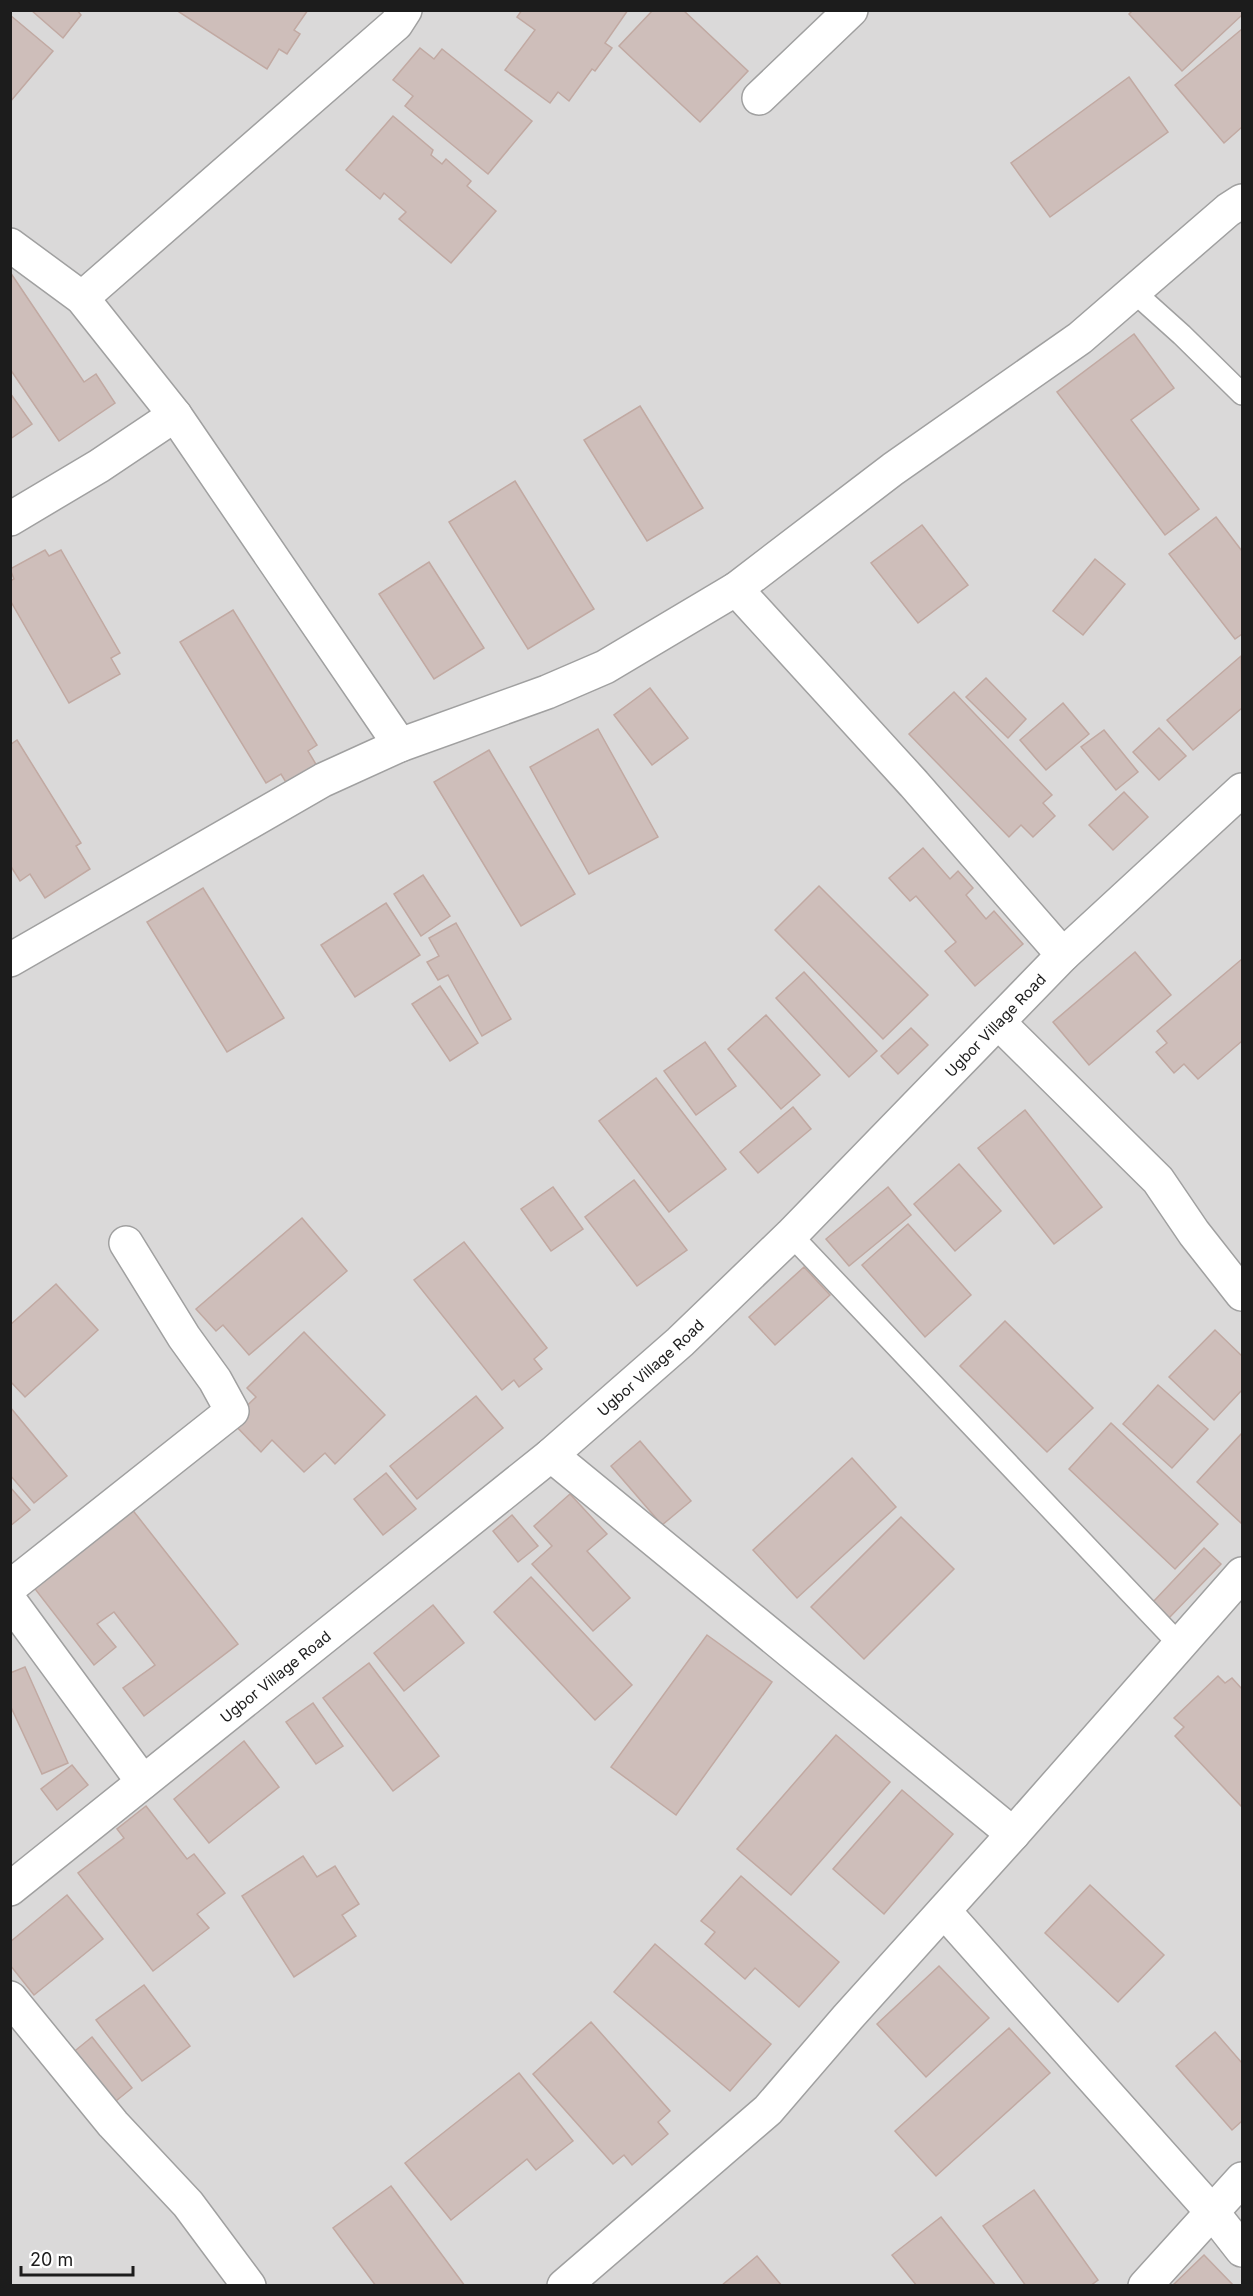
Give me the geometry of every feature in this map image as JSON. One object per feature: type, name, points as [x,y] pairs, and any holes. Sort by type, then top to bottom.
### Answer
[{"type":"street","points":[[759,98],[851,10]]},
{"type":"street","points":[[82,298],[392,15]]},
{"type":"street","points":[[10,960],[323,780],[400,745],[547,692],[605,667],[736,589],[893,469],[1080,338],[1228,210],[1242,201]]},
{"type":"street","points":[[10,244],[82,298],[175,415],[400,745]]},
{"type":"street","points":[[10,519],[99,466],[175,415]]},
{"type":"street","points":[[736,589],[914,784],[1063,955]]},
{"type":"street","name":"Ugbor Village Road","points":[[10,1888],[551,1455],[680,1342],[791,1235],[1063,955],[1242,790]]},
{"type":"street","points":[[999,1023],[1158,1180],[1194,1233],[1242,1294]]},
{"type":"street","points":[[10,1587],[232,1411],[215,1380],[184,1337],[126,1243]]},
{"type":"street","points":[[551,1455],[1013,1834]]},
{"type":"street","points":[[564,2286],[768,2110],[1242,1574]]},
{"type":"street","points":[[10,1601],[143,1782]]},
{"type":"street","points":[[944,1911],[1213,2213],[1242,2250]]},
{"type":"street","points":[[10,1998],[113,2124],[188,2204],[249,2286]]},
{"type":"street","points":[[1144,2286],[1242,2179]]},
{"type":"lane","points":[[1133,291],[1242,394]]},
{"type":"lane","points":[[791,1235],[1179,1644]]},
{"type":"shaded area","points":[[11,11],[1242,11],[1242,2285],[11,2285]]},
{"type":"building","points":[[31,10],[77,10],[81,15],[63,38]]},
{"type":"building","points":[[176,10],[308,10],[294,30],[300,34],[287,54],[279,49],[267,69]]},
{"type":"building","points":[[522,10],[628,10],[605,43],[612,48],[595,71],[592,69],[569,101],[558,92],[550,103],[505,70],[535,30],[517,17]]},
{"type":"building","points":[[653,10],[683,10],[748,71],[700,122],[619,46]]},
{"type":"building","points":[[1133,10],[1242,10],[1242,15],[1182,71],[1129,14]]},
{"type":"building","points":[[10,15],[53,51],[10,102]]},
{"type":"building","points":[[1242,29],[1242,127],[1224,143],[1175,85]]},
{"type":"building","points":[[420,48],[434,59],[442,49],[532,121],[488,174],[405,106],[413,96],[393,80]]},
{"type":"building","points":[[1129,77],[1168,132],[1050,217],[1011,163]]},
{"type":"building","points":[[393,116],[433,150],[431,155],[442,164],[446,159],[471,181],[467,186],[496,211],[451,263],[399,219],[406,212],[384,193],[380,199],[346,170]]},
{"type":"building","points":[[10,272],[84,382],[96,374],[115,403],[59,441],[10,369]]},
{"type":"building","points":[[1134,334],[1174,388],[1131,420],[1199,509],[1165,535],[1057,392]]},
{"type":"building","points":[[10,393],[32,424],[10,439]]},
{"type":"building","points":[[640,406],[703,508],[647,541],[584,440]]},
{"type":"building","points":[[515,481],[594,609],[528,649],[449,522]]},
{"type":"building","points":[[1216,517],[1242,551],[1242,634],[1235,639],[1169,554]]},
{"type":"building","points":[[922,525],[968,585],[918,623],[871,563]]},
{"type":"building","points":[[45,550],[49,556],[61,550],[120,653],[111,658],[120,674],[69,703],[10,600],[10,581],[14,579],[10,569]]},
{"type":"building","points":[[1095,559],[1125,584],[1083,635],[1053,611]]},
{"type":"building","points":[[429,562],[484,648],[434,679],[379,594]]},
{"type":"building","points":[[233,610],[317,745],[308,751],[317,766],[287,784],[281,774],[266,783],[180,642]]},
{"type":"building","points":[[1241,656],[1242,708],[1193,750],[1167,720]]},
{"type":"building","points":[[986,678],[1026,719],[1008,738],[966,697]]},
{"type":"building","points":[[650,688],[688,738],[652,765],[614,715]]},
{"type":"building","points":[[954,692],[1052,795],[1043,803],[1055,816],[1033,837],[1021,825],[1009,837],[909,734]]},
{"type":"building","points":[[1063,703],[1089,734],[1046,770],[1020,740]]},
{"type":"building","points":[[1159,728],[1186,756],[1159,780],[1133,752]]},
{"type":"building","points":[[598,729],[658,837],[589,874],[530,767]]},
{"type":"building","points":[[1104,730],[1138,772],[1116,790],[1081,747]]},
{"type":"building","points":[[17,740],[81,843],[76,846],[90,869],[45,898],[30,874],[20,881],[10,865],[10,745]]},
{"type":"building","points":[[489,750],[575,894],[521,926],[434,782]]},
{"type":"building","points":[[1124,792],[1148,817],[1113,850],[1089,825]]},
{"type":"building","points":[[923,848],[950,879],[958,871],[973,888],[966,895],[986,919],[994,911],[1023,944],[975,986],[945,951],[956,942],[916,896],[910,901],[889,878]]},
{"type":"building","points":[[423,875],[450,916],[421,936],[394,894]]},
{"type":"building","points":[[819,886],[928,995],[883,1039],[775,930]]},
{"type":"building","points":[[203,888],[284,1018],[227,1052],[147,922]]},
{"type":"building","points":[[386,903],[420,955],[355,997],[321,945]]},
{"type":"building","points":[[456,923],[511,1019],[482,1036],[448,975],[438,980],[427,962],[439,956],[429,938]]},
{"type":"building","points":[[1135,952],[1171,995],[1089,1065],[1053,1022]]},
{"type":"building","points":[[1242,959],[1242,1041],[1198,1079],[1184,1064],[1174,1073],[1156,1052],[1167,1043],[1157,1031]]},
{"type":"building","points":[[804,972],[877,1051],[849,1077],[776,998]]},
{"type":"building","points":[[440,986],[478,1043],[450,1061],[412,1004]]},
{"type":"building","points":[[766,1015],[820,1075],[781,1109],[728,1049]]},
{"type":"building","points":[[911,1028],[928,1045],[898,1074],[881,1056]]},
{"type":"building","points":[[705,1042],[736,1086],[696,1115],[664,1071]]},
{"type":"building","points":[[656,1078],[726,1169],[669,1212],[599,1121]]},
{"type":"building","points":[[793,1107],[811,1129],[758,1173],[740,1152]]},
{"type":"building","points":[[1025,1110],[1102,1207],[1054,1244],[978,1148]]},
{"type":"building","points":[[959,1164],[1001,1211],[955,1251],[914,1204]]},
{"type":"building","points":[[634,1180],[687,1250],[637,1286],[585,1217]]},
{"type":"building","points":[[553,1187],[583,1229],[551,1251],[521,1209]]},
{"type":"building","points":[[888,1187],[911,1215],[849,1266],[826,1239]]},
{"type":"building","points":[[302,1218],[347,1271],[249,1355],[223,1325],[216,1331],[196,1309]]},
{"type":"building","points":[[908,1224],[971,1295],[925,1337],[862,1265]]},
{"type":"building","points":[[464,1242],[547,1348],[534,1359],[542,1369],[519,1387],[514,1380],[502,1390],[414,1280]]},
{"type":"building","points":[[804,1267],[830,1295],[775,1345],[749,1317]]},
{"type":"building","points":[[56,1284],[98,1330],[25,1397],[10,1381],[10,1325]]},
{"type":"building","points":[[1005,1321],[1093,1408],[1047,1452],[960,1366]]},
{"type":"building","points":[[1215,1330],[1242,1356],[1242,1390],[1214,1420],[1169,1377]]},
{"type":"building","points":[[304,1332],[385,1415],[335,1464],[325,1453],[304,1472],[272,1440],[261,1452],[231,1421],[256,1397],[247,1388]]},
{"type":"building","points":[[1158,1385],[1208,1429],[1172,1468],[1123,1424]]},
{"type":"building","points":[[476,1396],[503,1428],[417,1499],[390,1466]]},
{"type":"building","points":[[10,1407],[67,1476],[34,1503],[10,1475]]},
{"type":"building","points":[[1111,1423],[1218,1524],[1175,1569],[1069,1469]]},
{"type":"building","points":[[1242,1433],[1242,1521],[1241,1523],[1197,1482]]},
{"type":"building","points":[[640,1441],[691,1501],[662,1525],[611,1466]]},
{"type":"building","points":[[852,1458],[896,1507],[797,1598],[753,1550]]},
{"type":"building","points":[[386,1473],[416,1509],[383,1535],[354,1499]]},
{"type":"building","points":[[10,1487],[30,1510],[10,1526]]},
{"type":"building","points":[[570,1494],[607,1534],[587,1551],[630,1598],[593,1631],[532,1564],[552,1546],[534,1526]]},
{"type":"building","points":[[131,1508],[238,1644],[144,1716],[123,1688],[155,1665],[114,1612],[97,1624],[116,1647],[94,1665],[32,1585]]},
{"type":"building","points":[[512,1515],[538,1546],[518,1562],[493,1531]]},
{"type":"building","points":[[901,1517],[954,1569],[864,1659],[811,1607]]},
{"type":"building","points":[[1204,1548],[1221,1564],[1169,1618],[1153,1602]]},
{"type":"building","points":[[531,1577],[632,1685],[595,1720],[494,1612]]},
{"type":"building","points":[[433,1605],[464,1643],[404,1691],[374,1653]]},
{"type":"building","points":[[707,1635],[772,1682],[676,1815],[611,1767]]},
{"type":"building","points":[[369,1663],[439,1756],[393,1791],[323,1698]]},
{"type":"building","points":[[25,1667],[68,1763],[42,1774],[10,1705],[10,1673]]},
{"type":"building","points":[[1218,1676],[1225,1683],[1232,1678],[1242,1689],[1242,1807],[1175,1736],[1184,1727],[1174,1718]]},
{"type":"building","points":[[313,1703],[343,1746],[316,1764],[286,1722]]},
{"type":"building","points":[[836,1735],[890,1782],[791,1895],[737,1849]]},
{"type":"building","points":[[244,1741],[279,1787],[209,1843],[174,1799]]},
{"type":"building","points":[[72,1765],[88,1785],[57,1810],[41,1789]]},
{"type":"building","points":[[902,1790],[953,1834],[884,1914],[833,1869]]},
{"type":"building","points":[[146,1806],[187,1859],[194,1854],[225,1893],[197,1914],[209,1928],[153,1971],[78,1873],[124,1838],[117,1829]]},
{"type":"building","points":[[303,1856],[317,1877],[335,1866],[359,1904],[342,1915],[356,1936],[294,1977],[242,1896]]},
{"type":"building","points":[[741,1876],[839,1962],[799,2007],[755,1968],[745,1979],[705,1944],[715,1932],[701,1921]]},
{"type":"building","points":[[1090,1885],[1164,1955],[1118,2002],[1045,1933]]},
{"type":"building","points":[[67,1895],[103,1939],[34,1995],[10,1965],[10,1942]]},
{"type":"building","points":[[655,1944],[771,2044],[730,2091],[614,1992]]},
{"type":"building","points":[[939,1966],[989,2018],[926,2077],[877,2024]]},
{"type":"building","points":[[144,1985],[190,2046],[142,2081],[96,2020]]},
{"type":"building","points":[[591,2022],[670,2111],[658,2122],[668,2134],[632,2165],[624,2155],[613,2164],[533,2074]]},
{"type":"building","points":[[1009,2028],[1050,2073],[936,2176],[895,2131]]},
{"type":"building","points":[[1215,2032],[1242,2063],[1242,2121],[1232,2130],[1176,2066]]},
{"type":"building","points":[[92,2037],[132,2088],[111,2105],[71,2054]]},
{"type":"building","points":[[519,2073],[573,2141],[536,2170],[527,2159],[451,2220],[405,2163]]},
{"type":"building","points":[[391,2186],[465,2286],[376,2286],[333,2228]]},
{"type":"building","points":[[1034,2190],[1098,2280],[1090,2286],[1026,2286],[983,2226]]},
{"type":"building","points":[[941,2217],[996,2286],[917,2286],[892,2255]]},
{"type":"building","points":[[1204,2255],[1234,2286],[1172,2286]]},
{"type":"building","points":[[757,2256],[782,2286],[721,2286]]}]
